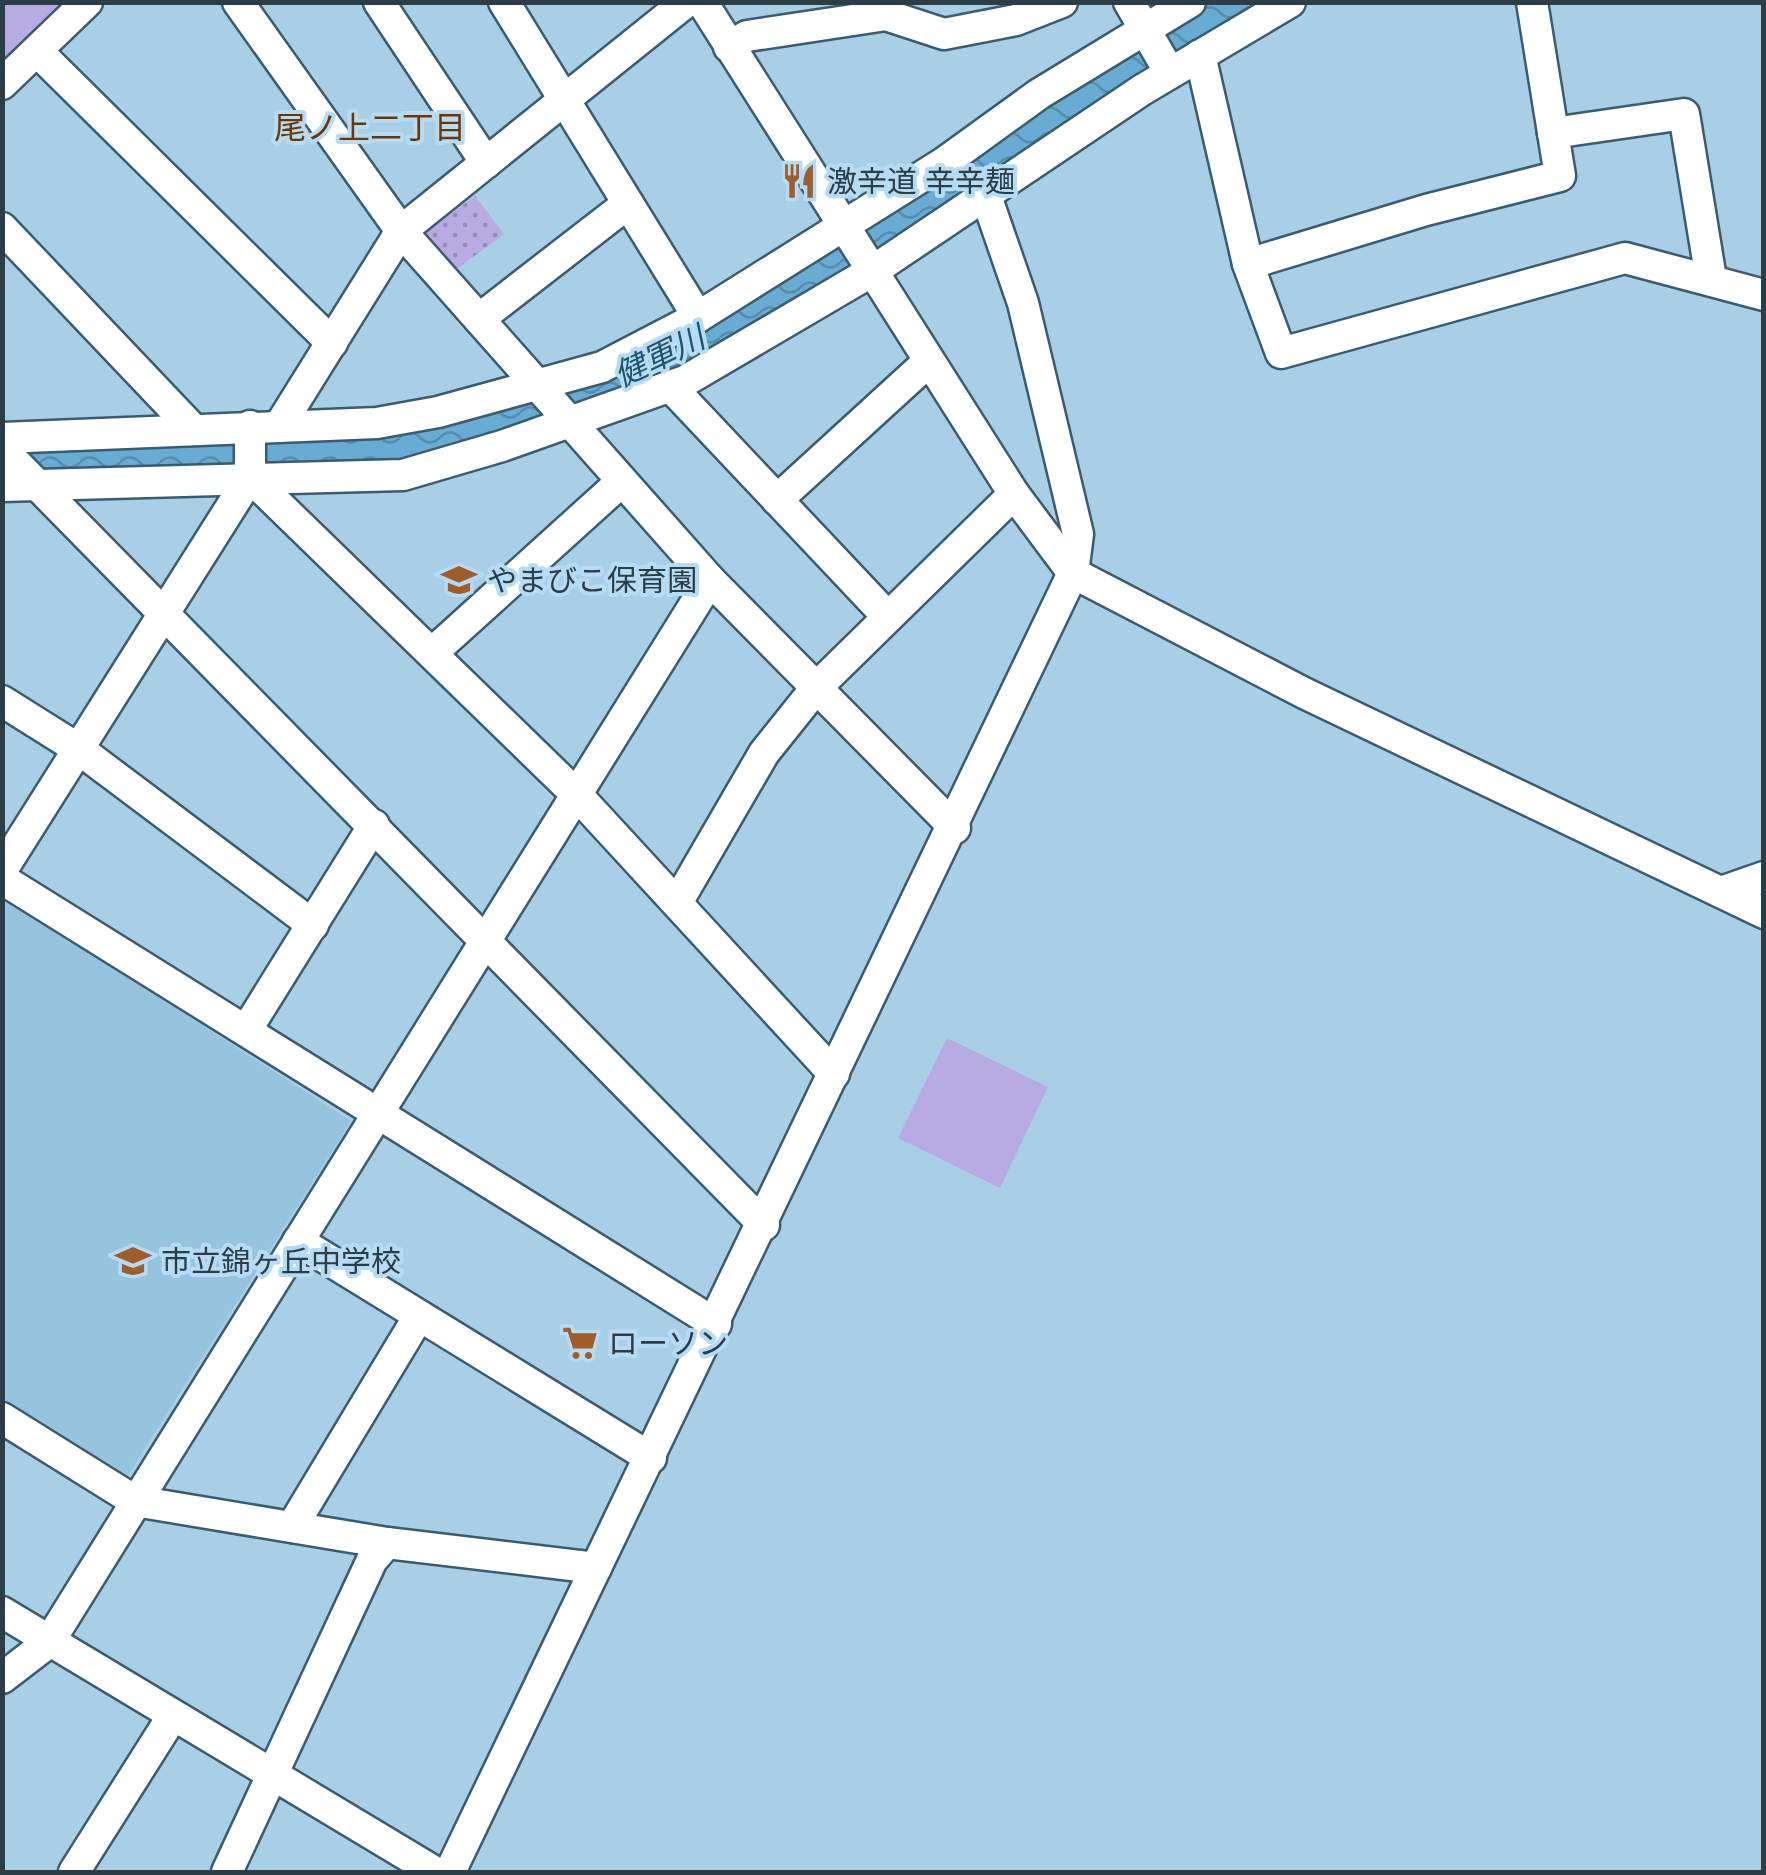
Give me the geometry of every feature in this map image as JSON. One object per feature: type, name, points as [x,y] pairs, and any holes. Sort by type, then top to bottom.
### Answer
[{"type":"street","points":[[2,84],[88,2]]},
{"type":"street","points":[[238,2],[401,231],[710,580],[954,828]]},
{"type":"street","points":[[379,2],[486,164]]},
{"type":"street","points":[[504,2],[563,104],[698,317]]},
{"type":"street","points":[[280,425],[401,231],[686,2]]},
{"type":"street","points":[[702,2],[1014,494],[1073,574],[1304,693],[1764,913]]},
{"type":"street","points":[[729,47],[778,17],[885,9],[944,34],[1016,20],[1062,2]]},
{"type":"street","points":[[1129,2],[1170,73]]},
{"type":"street","points":[[2,438],[377,423],[602,367],[698,317],[846,227],[1039,94],[1190,2]]},
{"type":"street","points":[[2,486],[403,476],[670,386],[874,270],[1170,73],[1290,2]]},
{"type":"street","points":[[1248,264],[1426,210],[1560,176],[1532,2]]},
{"type":"street","points":[[37,50],[332,343]]},
{"type":"street","points":[[1200,55],[1248,264],[1281,353],[1624,258],[1764,295]]},
{"type":"street","points":[[1553,133],[1684,114],[1711,278]]},
{"type":"street","points":[[450,1872],[764,1225],[1073,574],[1078,534],[1023,303],[986,196]]},
{"type":"street","points":[[479,319],[626,205]]},
{"type":"street","points":[[2,228],[192,428]]},
{"type":"street","points":[[777,500],[929,361]]},
{"type":"street","points":[[670,386],[887,616]]},
{"type":"street","points":[[2,870],[250,477],[250,426]]},
{"type":"street","points":[[2,448],[764,1225]]},
{"type":"street","points":[[250,477],[578,796],[678,900],[834,1074]]},
{"type":"street","points":[[432,653],[621,482]]},
{"type":"street","points":[[678,900],[764,753],[816,688],[1014,494]]},
{"type":"street","points":[[2,1678],[49,1642],[483,938],[578,796],[710,580]]},
{"type":"street","points":[[2,701],[80,750],[313,925]]},
{"type":"street","points":[[248,1030],[374,826]]},
{"type":"street","points":[[1721,892],[1764,877]]},
{"type":"street","points":[[2,879],[716,1324]]},
{"type":"street","points":[[298,1241],[651,1458]]},
{"type":"street","points":[[292,1527],[419,1316]]},
{"type":"street","points":[[2,1418],[135,1500],[388,1543],[596,1568]]},
{"type":"street","points":[[227,1872],[372,1560],[388,1543]]},
{"type":"street","points":[[2,1612],[273,1778],[436,1872]]},
{"type":"street","points":[[74,1872],[172,1717]]},
{"type":"shaded area","points":[[3,3],[68,3],[3,71]]},
{"type":"shaded area","points":[[475,196],[504,234],[454,271],[425,232]]},
{"type":"shaded area","name":"市立錦ヶ丘中学校","points":[[8,901],[351,1121],[125,1480],[3,1401],[2,908]]},
{"type":"shaded area","points":[[947,1038],[1048,1087],[1000,1188],[898,1138]]},
{"type":"water","name":"健軍川","points":[[1200,3],[1277,3],[684,372],[431,460],[3,478],[2,443],[323,432],[598,373]]},
{"type":"place","name":"激辛道 辛辛麺","points":[[799,181]]},
{"type":"place","name":"やまびこ保育園","points":[[459,580]]},
{"type":"place","name":"市立錦ヶ丘中学校","points":[[133,1261]]},
{"type":"place","name":"ローソン","points":[[580,1343]]},
{"type":"district","name":"尾ノ上二丁目","points":[[370,127]]}]
